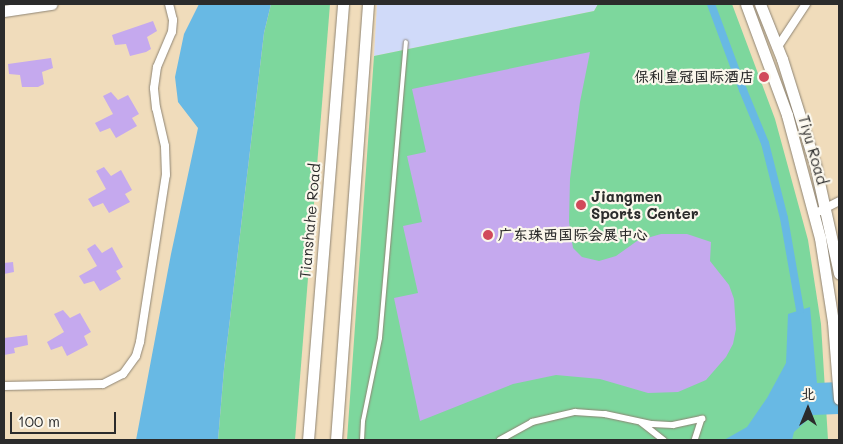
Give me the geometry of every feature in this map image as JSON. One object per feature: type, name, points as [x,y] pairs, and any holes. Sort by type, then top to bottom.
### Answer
[{"type":"main road","points":[[4,11],[51,4]]},
{"type":"main road","name":"Tianshahe Road","points":[[308,440],[343,4]]},
{"type":"main road","points":[[336,440],[367,4]]},
{"type":"main road","name":"Tiyu Road","points":[[746,4],[788,115],[814,214],[828,280],[839,399]]},
{"type":"main road","name":"Tiyu Road","points":[[760,4],[800,111],[826,208],[839,273]]},
{"type":"street","points":[[4,386],[103,384],[123,374],[136,356],[140,342],[166,175],[166,146],[156,108],[154,88],[157,67],[172,32],[173,20],[169,4]]},
{"type":"street","points":[[777,48],[806,4]]},
{"type":"street","points":[[814,214],[839,200]]},
{"type":"street","points":[[500,440],[532,422],[560,414],[605,414],[641,423],[673,425],[702,419],[695,440]]},
{"type":"street","points":[[641,423],[664,440]]},
{"type":"lane","points":[[362,440],[363,421],[380,338],[406,42]]},
{"type":"shaded area","points":[[377,4],[598,4],[594,11],[374,56]]},
{"type":"green space","points":[[271,4],[330,4],[295,440],[218,440],[224,369],[264,33]]},
{"type":"green space","name":"Jiangmen Sports Center","points":[[598,4],[732,4],[775,119],[808,240],[821,324],[828,440],[347,440],[374,56],[594,11]]},
{"type":"water","points":[[199,4],[271,4],[264,33],[224,369],[218,440],[136,440],[171,254],[198,128],[178,102],[175,77],[184,34]]},
{"type":"water","points":[[810,307],[817,383],[839,382],[839,414],[813,415],[794,432],[792,440],[724,440],[747,427],[767,398],[786,363],[788,314]]},
{"type":"building","points":[[153,21],[157,31],[147,37],[151,49],[130,56],[126,44],[115,45],[112,35]]},
{"type":"building","name":"广东珠西国际会展中心","points":[[590,52],[580,102],[570,179],[569,222],[573,248],[582,257],[599,261],[616,256],[637,241],[661,234],[687,234],[711,242],[710,261],[729,285],[734,299],[736,329],[733,344],[726,357],[706,380],[678,392],[648,393],[600,379],[556,375],[513,384],[420,421],[394,298],[418,293],[403,226],[422,222],[407,156],[426,152],[412,89]]},
{"type":"building","points":[[51,58],[53,68],[42,72],[44,84],[38,87],[22,87],[20,75],[9,74],[8,64]]},
{"type":"building","points":[[111,92],[118,100],[128,95],[139,114],[132,118],[137,126],[116,138],[110,128],[100,132],[95,123],[113,114],[103,96]]},
{"type":"building","points":[[104,167],[111,176],[121,170],[132,190],[125,194],[130,202],[109,213],[103,203],[93,207],[88,199],[106,189],[96,171]]},
{"type":"building","points":[[95,244],[102,253],[112,247],[123,267],[116,271],[121,279],[100,291],[94,281],[84,284],[79,276],[97,266],[87,249]]},
{"type":"building","points":[[13,262],[14,272],[4,274],[4,263]]},
{"type":"building","points":[[63,310],[70,318],[80,313],[91,332],[84,336],[88,345],[67,356],[62,346],[51,350],[47,342],[64,332],[54,314]]},
{"type":"building","points":[[27,335],[28,345],[14,348],[15,353],[4,355],[4,338]]},
{"type":"waterway","points":[[711,4],[765,143],[784,218],[800,310]]},
{"type":"place","name":"保利皇冠国际酒店","points":[[764,77]]},
{"type":"place","name":"Jiangmen Sports Center","points":[[581,205]]},
{"type":"place","name":"广东珠西国际会展中心","points":[[488,235]]}]
